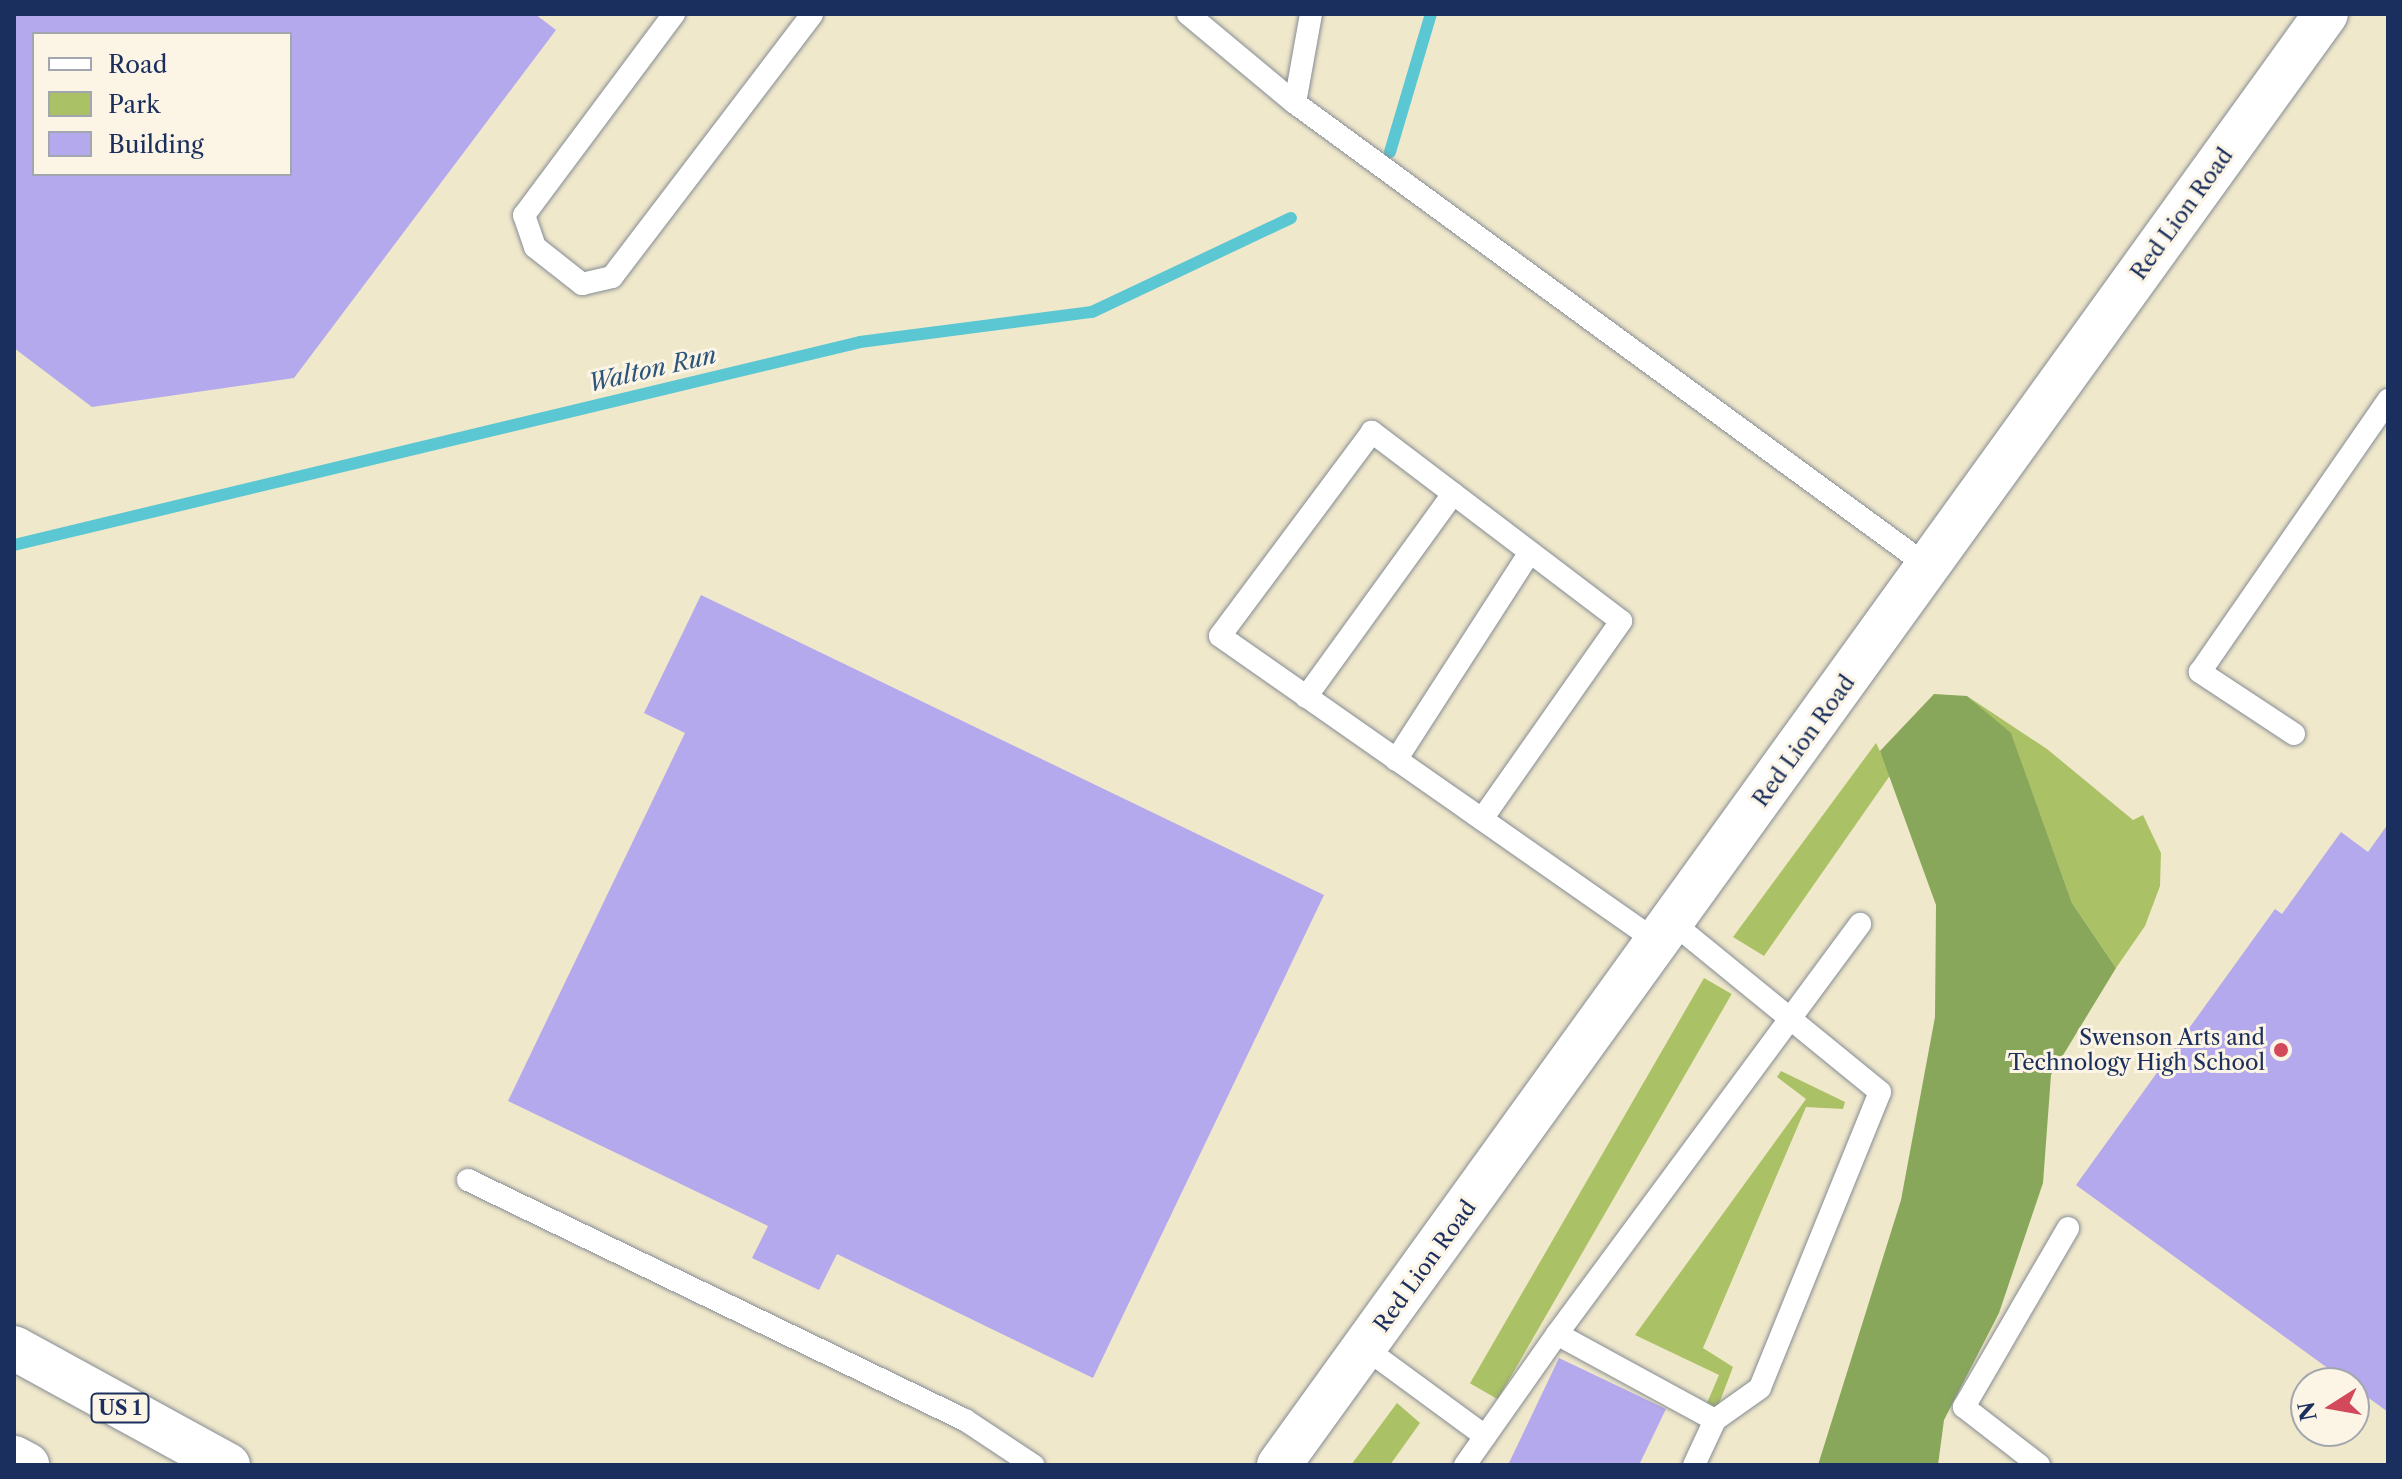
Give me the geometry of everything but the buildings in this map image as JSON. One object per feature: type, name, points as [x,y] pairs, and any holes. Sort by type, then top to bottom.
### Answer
[{"type":"main road","name":"Red Lion Road","points":[[1279,1465],[1666,933],[2326,14]]},
{"type":"main road","name":"US 1","points":[[14,1348],[228,1465]]},
{"type":"main road","points":[[14,1365],[82,1387]]},
{"type":"main road","points":[[14,1458],[27,1465]]},
{"type":"lane","points":[[674,14],[524,215],[535,247],[582,284],[612,277],[812,14]]},
{"type":"lane","points":[[1188,14],[1295,103],[1929,567]]},
{"type":"lane","points":[[1295,103],[1311,14]]},
{"type":"lane","points":[[2294,734],[2200,672],[2388,400]]},
{"type":"lane","points":[[1482,819],[1621,621],[1372,432],[1220,636],[1482,819],[1666,933],[1789,1018],[1880,1092],[1760,1388],[1715,1420],[1694,1465]]},
{"type":"lane","points":[[1306,697],[1453,494]]},
{"type":"lane","points":[[1396,760],[1530,552]]},
{"type":"lane","points":[[1465,1465],[1557,1334],[1860,924]]},
{"type":"lane","points":[[468,1180],[965,1420],[1033,1465]]},
{"type":"lane","points":[[2039,1465],[1964,1407],[2068,1228]]},
{"type":"lane","points":[[1557,1334],[1715,1420]]},
{"type":"lane","points":[[1365,1348],[1485,1436]]},
{"type":"green space","points":[[1934,694],[1967,696],[2011,733],[2072,903],[2116,968],[2051,1075],[2043,1183],[1999,1313],[1944,1420],[1938,1465],[1818,1465],[1901,1200],[1935,1017],[1936,905],[1880,751]]},
{"type":"green space","points":[[1967,696],[2047,749],[2133,820],[2143,815],[2161,853],[2160,886],[2145,926],[2116,968],[2072,903],[2011,734]]},
{"type":"green space","points":[[1876,743],[1891,774],[1764,956],[1733,937]]},
{"type":"green space","points":[[1704,978],[1732,994],[1498,1399],[1470,1383]]},
{"type":"green space","points":[[1781,1071],[1845,1102],[1843,1109],[1806,1107],[1703,1348],[1733,1367],[1717,1409],[1707,1403],[1719,1375],[1635,1335],[1806,1099],[1777,1077]]},
{"type":"green space","points":[[1397,1403],[1420,1423],[1390,1465],[1351,1465]]},
{"type":"waterway","name":"Walton Run","points":[[1390,152],[1431,14]]},
{"type":"waterway","name":"Walton Run","points":[[14,545],[860,342],[1092,312],[1291,218]]},
{"type":"place","name":"Swenson Arts and Technology High School","points":[[2281,1050]]}]
